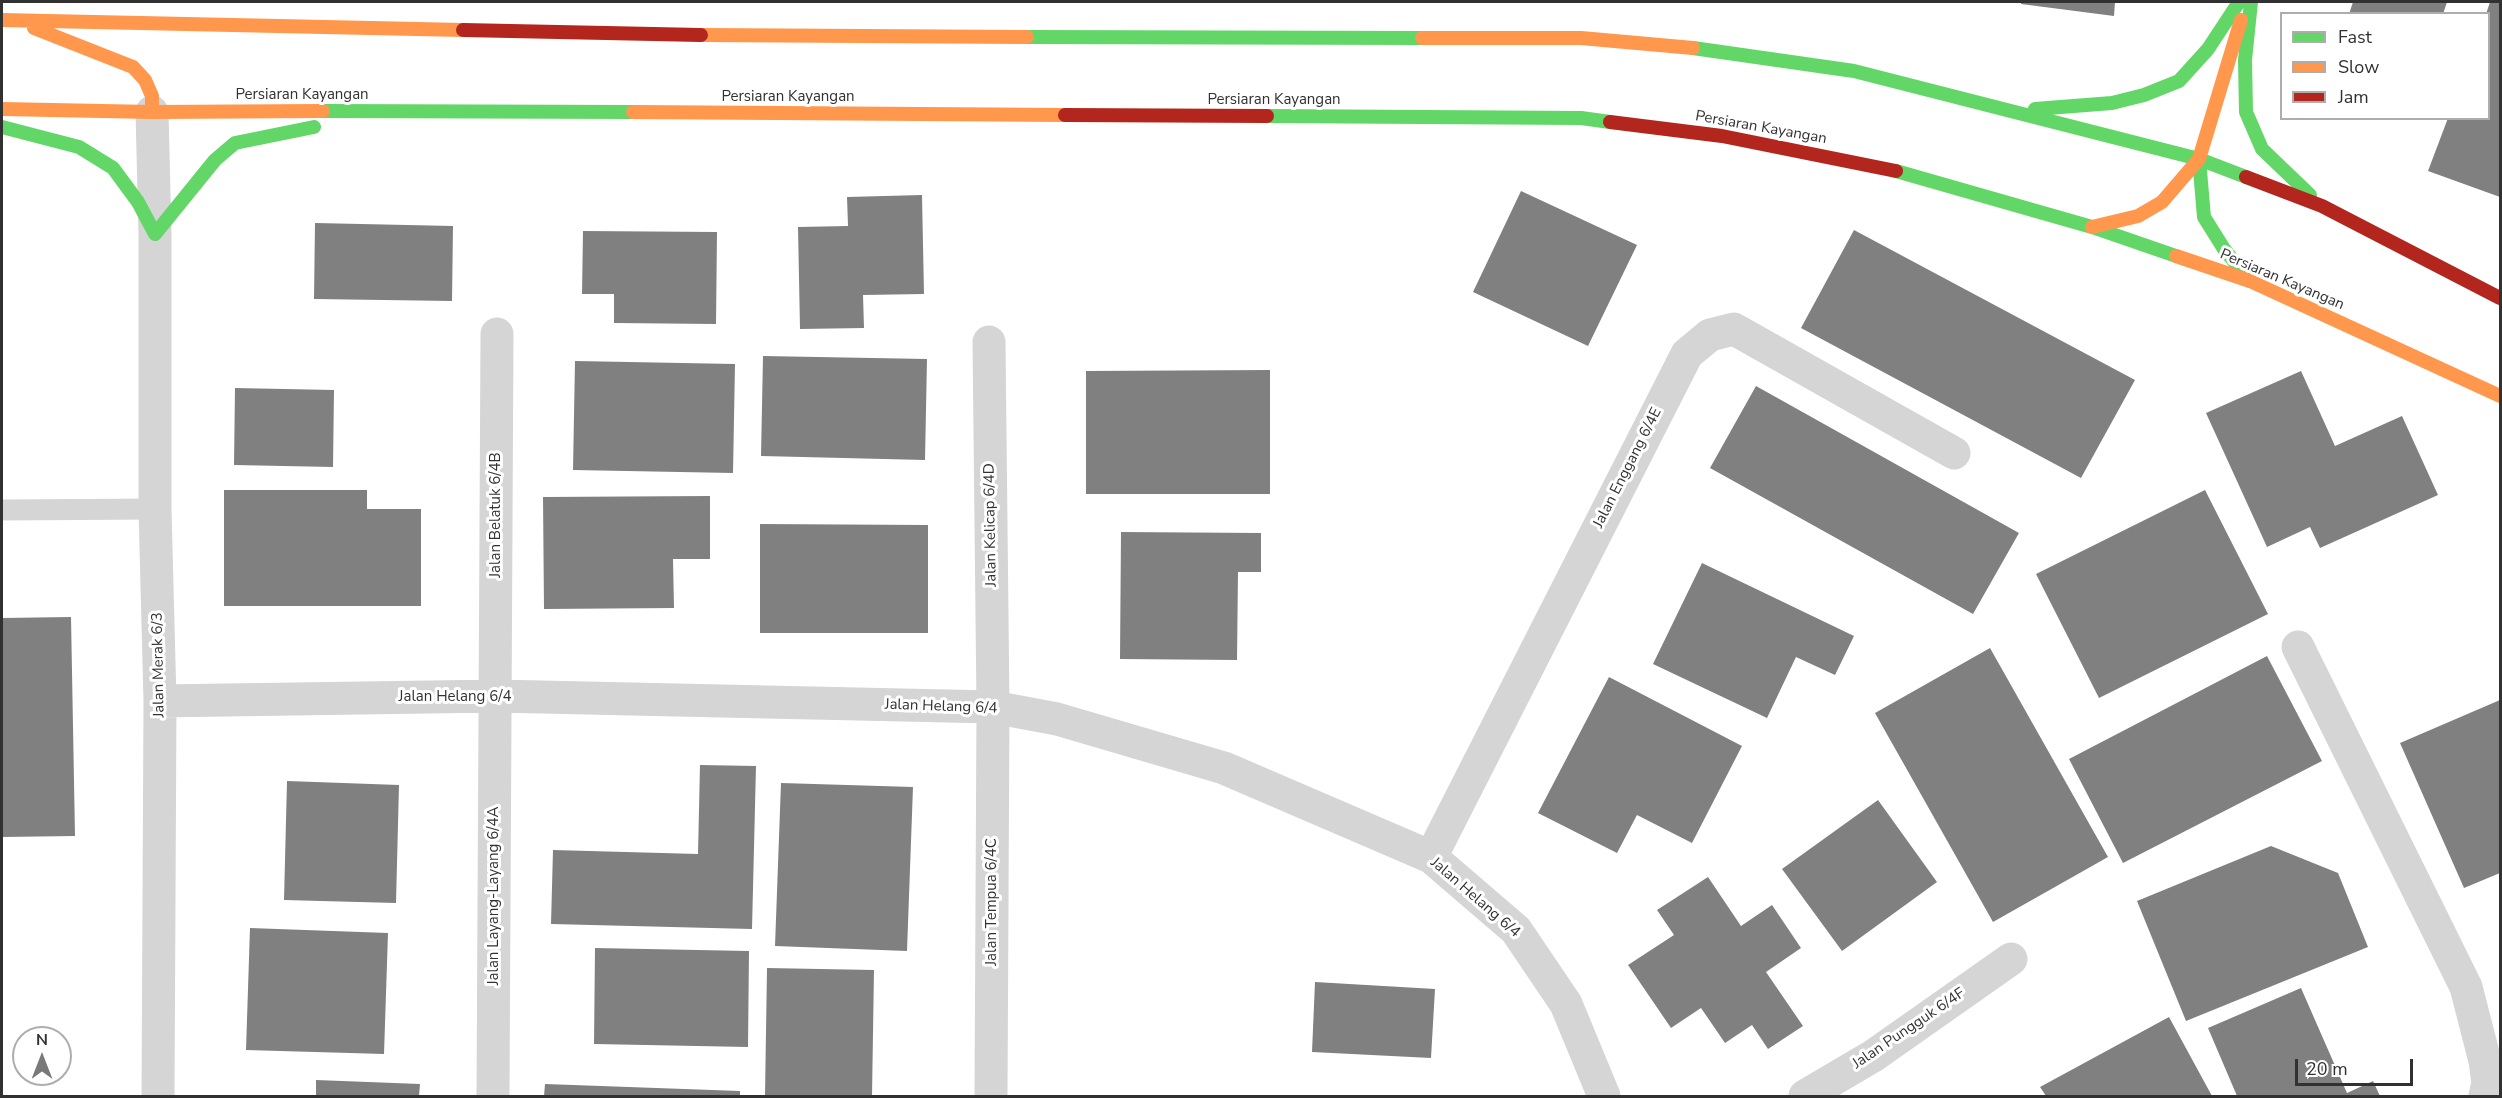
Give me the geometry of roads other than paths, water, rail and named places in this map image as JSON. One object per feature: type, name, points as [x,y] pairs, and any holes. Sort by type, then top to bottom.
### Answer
[{"type":"main road","points":[[2006,111],[2112,103],[2144,95],[2179,81],[2208,49],[2239,2]]},
{"type":"main road","points":[[2249,2],[2199,159],[2204,217],[2224,249],[2250,281]]},
{"type":"main road","points":[[2249,2],[2245,60],[2247,112],[2262,149],[2322,206]]},
{"type":"main road","points":[[7,20],[734,36],[1581,38],[1699,49],[1854,71],[2199,159],[2322,206],[2500,298]]},
{"type":"main road","points":[[7,20],[133,67],[146,80],[152,96],[152,112]]},
{"type":"main road","name":"Persiaran Kayangan","points":[[2,109],[152,112],[413,111],[1581,118],[1722,136],[1904,172],[2092,226],[2250,281],[2500,396]]},
{"type":"main road","points":[[2,127],[79,147],[113,168],[138,202],[155,234],[215,160],[235,142],[413,111]]},
{"type":"main road","points":[[2092,226],[2138,216],[2162,202],[2199,159]]},
{"type":"street","name":"Jalan Merak 6/3","points":[[152,112],[155,234],[155,509],[160,701],[158,1096]]},
{"type":"street","name":"Jalan Enggang 6/4E","points":[[1431,857],[1687,354],[1710,335],[1734,329],[1954,453]]},
{"type":"street","name":"Jalan Belatuk 6/4B","points":[[496,696],[497,334]]},
{"type":"street","name":"Jalan Kelicap 6/4D","points":[[989,342],[993,707]]},
{"type":"street","points":[[2298,647],[2466,987],[2485,1061],[2488,1083],[2485,1096]]},
{"type":"street","name":"Jalan Helang 6/4","points":[[160,701],[496,696],[993,707],[1057,719],[1224,768],[1431,857],[1516,930],[1566,1004],[1604,1096]]},
{"type":"street","name":"Jalan Layang-Layang 6/4A","points":[[493,1096],[496,696]]},
{"type":"street","name":"Jalan Tempua 6/4C","points":[[991,1096],[993,707]]},
{"type":"street","name":"Jalan Pungguk 6/4F","points":[[1805,1096],[1873,1056],[2012,959]]},
{"type":"lane","points":[[2,510],[155,509]]}]
